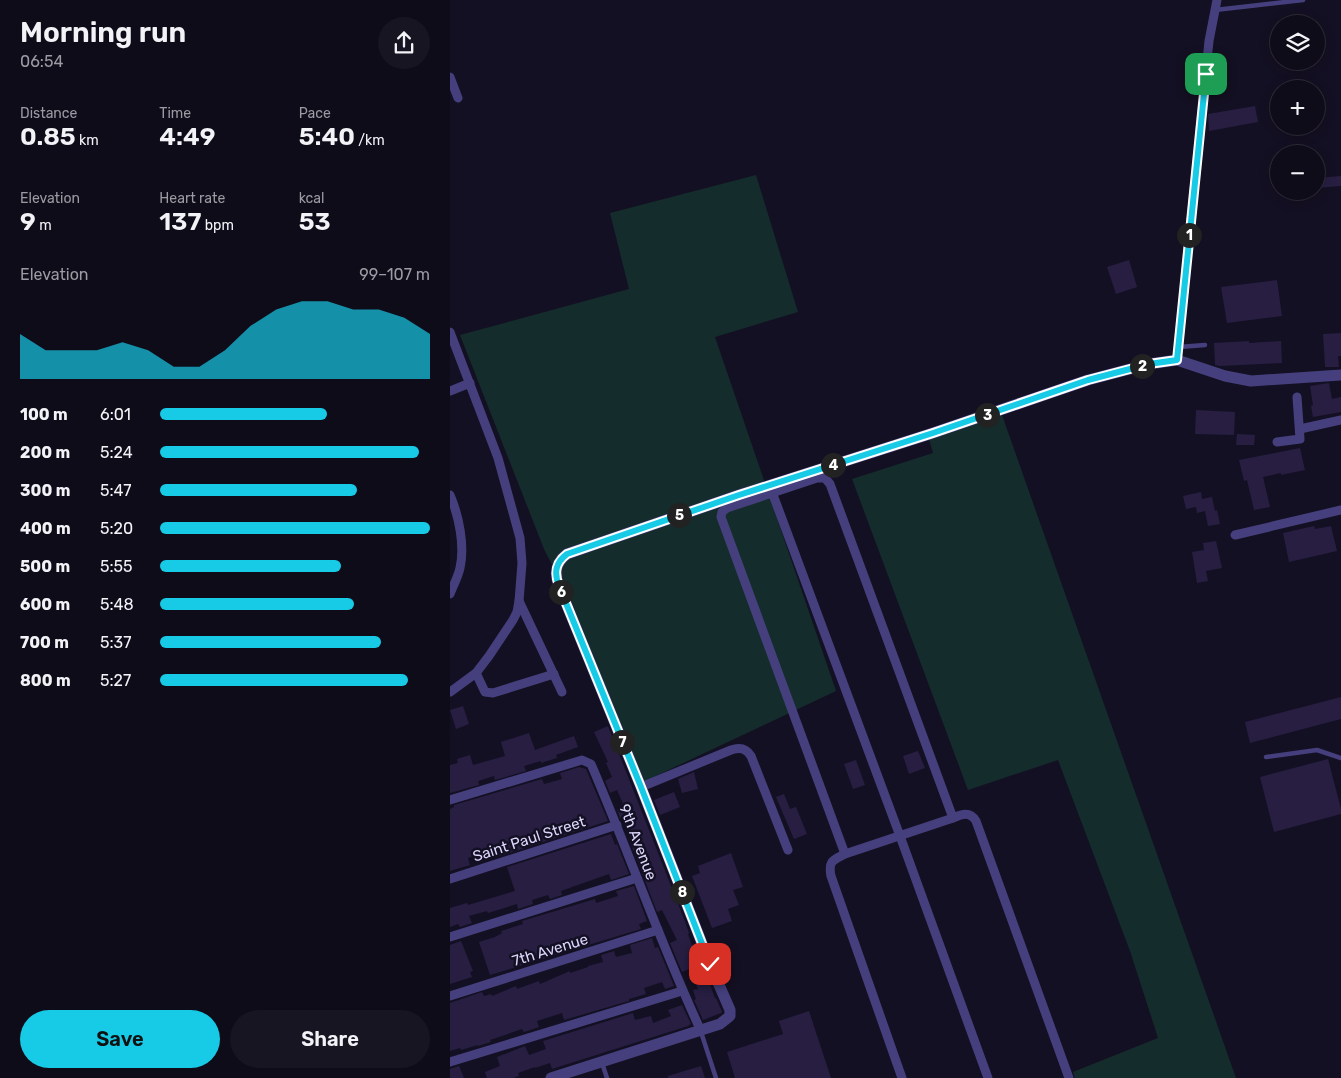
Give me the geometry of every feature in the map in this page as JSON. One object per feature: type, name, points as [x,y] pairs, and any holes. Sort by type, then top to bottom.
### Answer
[{"type":"street","points":[[1177,360],[1209,41],[1217,0]]},
{"type":"street","points":[[450,77],[458,98]]},
{"type":"street","points":[[450,332],[498,458],[520,538],[522,563],[519,601],[513,620],[476,673],[450,692]]},
{"type":"street","points":[[551,1078],[701,1030],[726,1020],[730,1016],[730,1010],[559,586],[556,571],[561,559],[567,554],[712,504],[933,433],[1088,380],[1149,364],[1177,360],[1225,376],[1251,381],[1341,375]]},
{"type":"street","points":[[450,391],[470,383]]},
{"type":"street","points":[[1277,442],[1300,438],[1297,397]]},
{"type":"street","points":[[1300,429],[1341,420]]},
{"type":"street","points":[[845,854],[721,517],[722,512],[727,508],[772,492],[817,478],[825,478],[830,484],[953,818]]},
{"type":"street","points":[[772,492],[988,1078]]},
{"type":"street","points":[[450,495],[455,506],[462,545],[460,568],[450,594]]},
{"type":"street","points":[[1235,535],[1341,510]]},
{"type":"street","points":[[519,601],[562,692]]},
{"type":"street","points":[[476,673],[485,692],[493,693],[554,674]]},
{"type":"street","points":[[641,787],[731,750],[743,748],[747,750],[750,756],[788,850]]},
{"type":"street","name":"9th Avenue","points":[[450,800],[574,762],[582,760],[591,764],[682,991],[701,1030]]},
{"type":"street","points":[[902,1078],[829,867],[832,861],[845,854],[968,814],[973,816],[976,821],[1069,1078]]},
{"type":"street","name":"Saint Paul Street","points":[[450,879],[617,825]]},
{"type":"street","points":[[450,937],[637,878]]},
{"type":"street","name":"7th Avenue","points":[[450,996],[658,930]]},
{"type":"street","points":[[450,1062],[682,991]]},
{"type":"lane","points":[[1215,10],[1303,0]]},
{"type":"lane","points":[[1179,347],[1205,345]]},
{"type":"lane","points":[[1266,757],[1317,750],[1341,758]]},
{"type":"lane","points":[[701,1030],[716,1078]]},
{"type":"lane","points":[[602,1062],[607,1078]]},
{"type":"green space","points":[[756,175],[798,312],[715,337],[836,691],[643,782],[562,584],[544,549],[460,335],[629,289],[610,213]]},
{"type":"green space","points":[[1002,415],[1236,1078],[1075,1078],[1073,1072],[1158,1038],[1130,951],[1058,760],[968,790],[852,479],[933,453],[929,439]]},
{"type":"building","points":[[1255,106],[1258,122],[1209,131],[1208,114]]},
{"type":"building","points":[[1341,176],[1341,186],[1325,187],[1325,177]]},
{"type":"building","points":[[1129,260],[1137,287],[1116,294],[1107,267]]},
{"type":"building","points":[[1277,280],[1282,316],[1227,323],[1221,287]]},
{"type":"building","points":[[1341,333],[1341,356],[1338,356],[1339,367],[1325,367],[1323,334]]},
{"type":"building","points":[[1249,341],[1249,343],[1281,341],[1282,363],[1215,365],[1214,343]]},
{"type":"building","points":[[1329,383],[1332,399],[1341,397],[1341,412],[1313,417],[1310,386]]},
{"type":"building","points":[[1196,410],[1235,412],[1234,435],[1195,434]]},
{"type":"building","points":[[1237,434],[1255,435],[1254,445],[1236,445]]},
{"type":"building","points":[[1300,448],[1305,470],[1263,477],[1270,507],[1254,510],[1247,480],[1244,481],[1239,460]]},
{"type":"building","points":[[1201,492],[1202,499],[1212,497],[1220,524],[1208,526],[1205,511],[1197,513],[1196,507],[1186,509],[1183,496]]},
{"type":"building","points":[[1314,526],[1315,529],[1331,526],[1337,551],[1289,562],[1283,533]]},
{"type":"building","points":[[1216,541],[1222,568],[1206,571],[1208,581],[1197,583],[1192,552],[1204,550],[1203,543]]},
{"type":"building","points":[[1341,697],[1341,719],[1250,743],[1245,722]]},
{"type":"building","points":[[463,706],[469,724],[456,729],[450,710]]},
{"type":"building","points":[[608,726],[684,919],[695,954],[698,953],[722,1012],[703,1020],[694,1000],[696,999],[693,990],[698,989],[689,969],[682,972],[670,943],[677,940],[662,910],[657,912],[629,839],[633,837],[626,819],[620,818],[617,809],[624,806],[617,790],[610,793],[605,781],[612,777],[606,763],[608,762],[594,732]]},
{"type":"building","points":[[529,733],[535,750],[574,736],[578,747],[556,755],[557,758],[524,766],[526,771],[495,780],[494,776],[478,781],[479,785],[450,793],[450,765],[458,763],[457,759],[470,755],[473,765],[505,756],[501,742]]},
{"type":"building","points":[[918,751],[925,768],[909,774],[903,756]]},
{"type":"building","points":[[1328,759],[1341,814],[1274,832],[1260,777]]},
{"type":"building","points":[[856,760],[865,785],[853,789],[844,764]]},
{"type":"building","points":[[579,767],[586,769],[608,821],[503,855],[498,856],[496,848],[468,858],[470,865],[450,871],[450,809],[454,805],[542,779],[544,784],[562,779],[560,773]]},
{"type":"building","points":[[694,772],[698,789],[682,793],[678,779]]},
{"type":"building","points":[[674,792],[680,807],[660,815],[654,800]]},
{"type":"building","points":[[784,794],[790,809],[796,807],[807,834],[794,839],[776,797]]},
{"type":"building","points":[[611,834],[629,874],[611,880],[609,874],[561,891],[562,895],[550,899],[548,895],[532,900],[533,904],[518,909],[517,904],[488,913],[487,911],[469,916],[472,923],[460,927],[458,924],[450,927],[450,908],[467,903],[468,905],[515,891],[507,867]]},
{"type":"building","points":[[731,853],[743,887],[733,890],[739,905],[728,909],[732,921],[712,928],[692,876],[700,873],[698,866]]},
{"type":"building","points":[[634,886],[647,921],[639,924],[641,929],[490,975],[479,942],[495,937],[502,933],[501,931],[523,924],[522,921],[595,899],[596,903],[618,896],[616,891]]},
{"type":"building","points":[[652,938],[655,948],[658,947],[674,986],[665,989],[662,982],[644,988],[646,994],[629,999],[629,1001],[564,1020],[562,1013],[537,1021],[539,1027],[524,1032],[522,1029],[478,1046],[450,1051],[450,1003],[482,992],[484,996],[491,994],[492,996],[516,986],[517,989],[539,981],[540,984],[570,971],[570,973],[603,962],[601,955],[614,951],[616,957],[632,953],[630,945]]},
{"type":"building","points":[[461,941],[473,971],[470,972],[472,977],[450,984],[450,945]]},
{"type":"building","points":[[682,1005],[691,1024],[688,1026],[552,1069],[550,1063],[518,1073],[519,1076],[513,1078],[487,1078],[485,1072],[500,1066],[497,1057],[525,1046],[529,1055],[546,1049],[543,1041],[633,1013],[635,1020],[651,1016],[653,1023],[671,1016],[668,1010]]},
{"type":"building","points":[[809,1011],[831,1078],[735,1078],[727,1052],[783,1034],[779,1021]]},
{"type":"building","points":[[459,1066],[464,1078],[450,1078],[450,1069]]},
{"type":"building","points":[[701,1066],[705,1078],[668,1078],[668,1076]]},
{"type":"route","points":[[710,964],[641,787],[556,579],[557,564],[567,554],[685,513],[933,433],[1088,380],[1149,364],[1177,360],[1206,74]]}]
